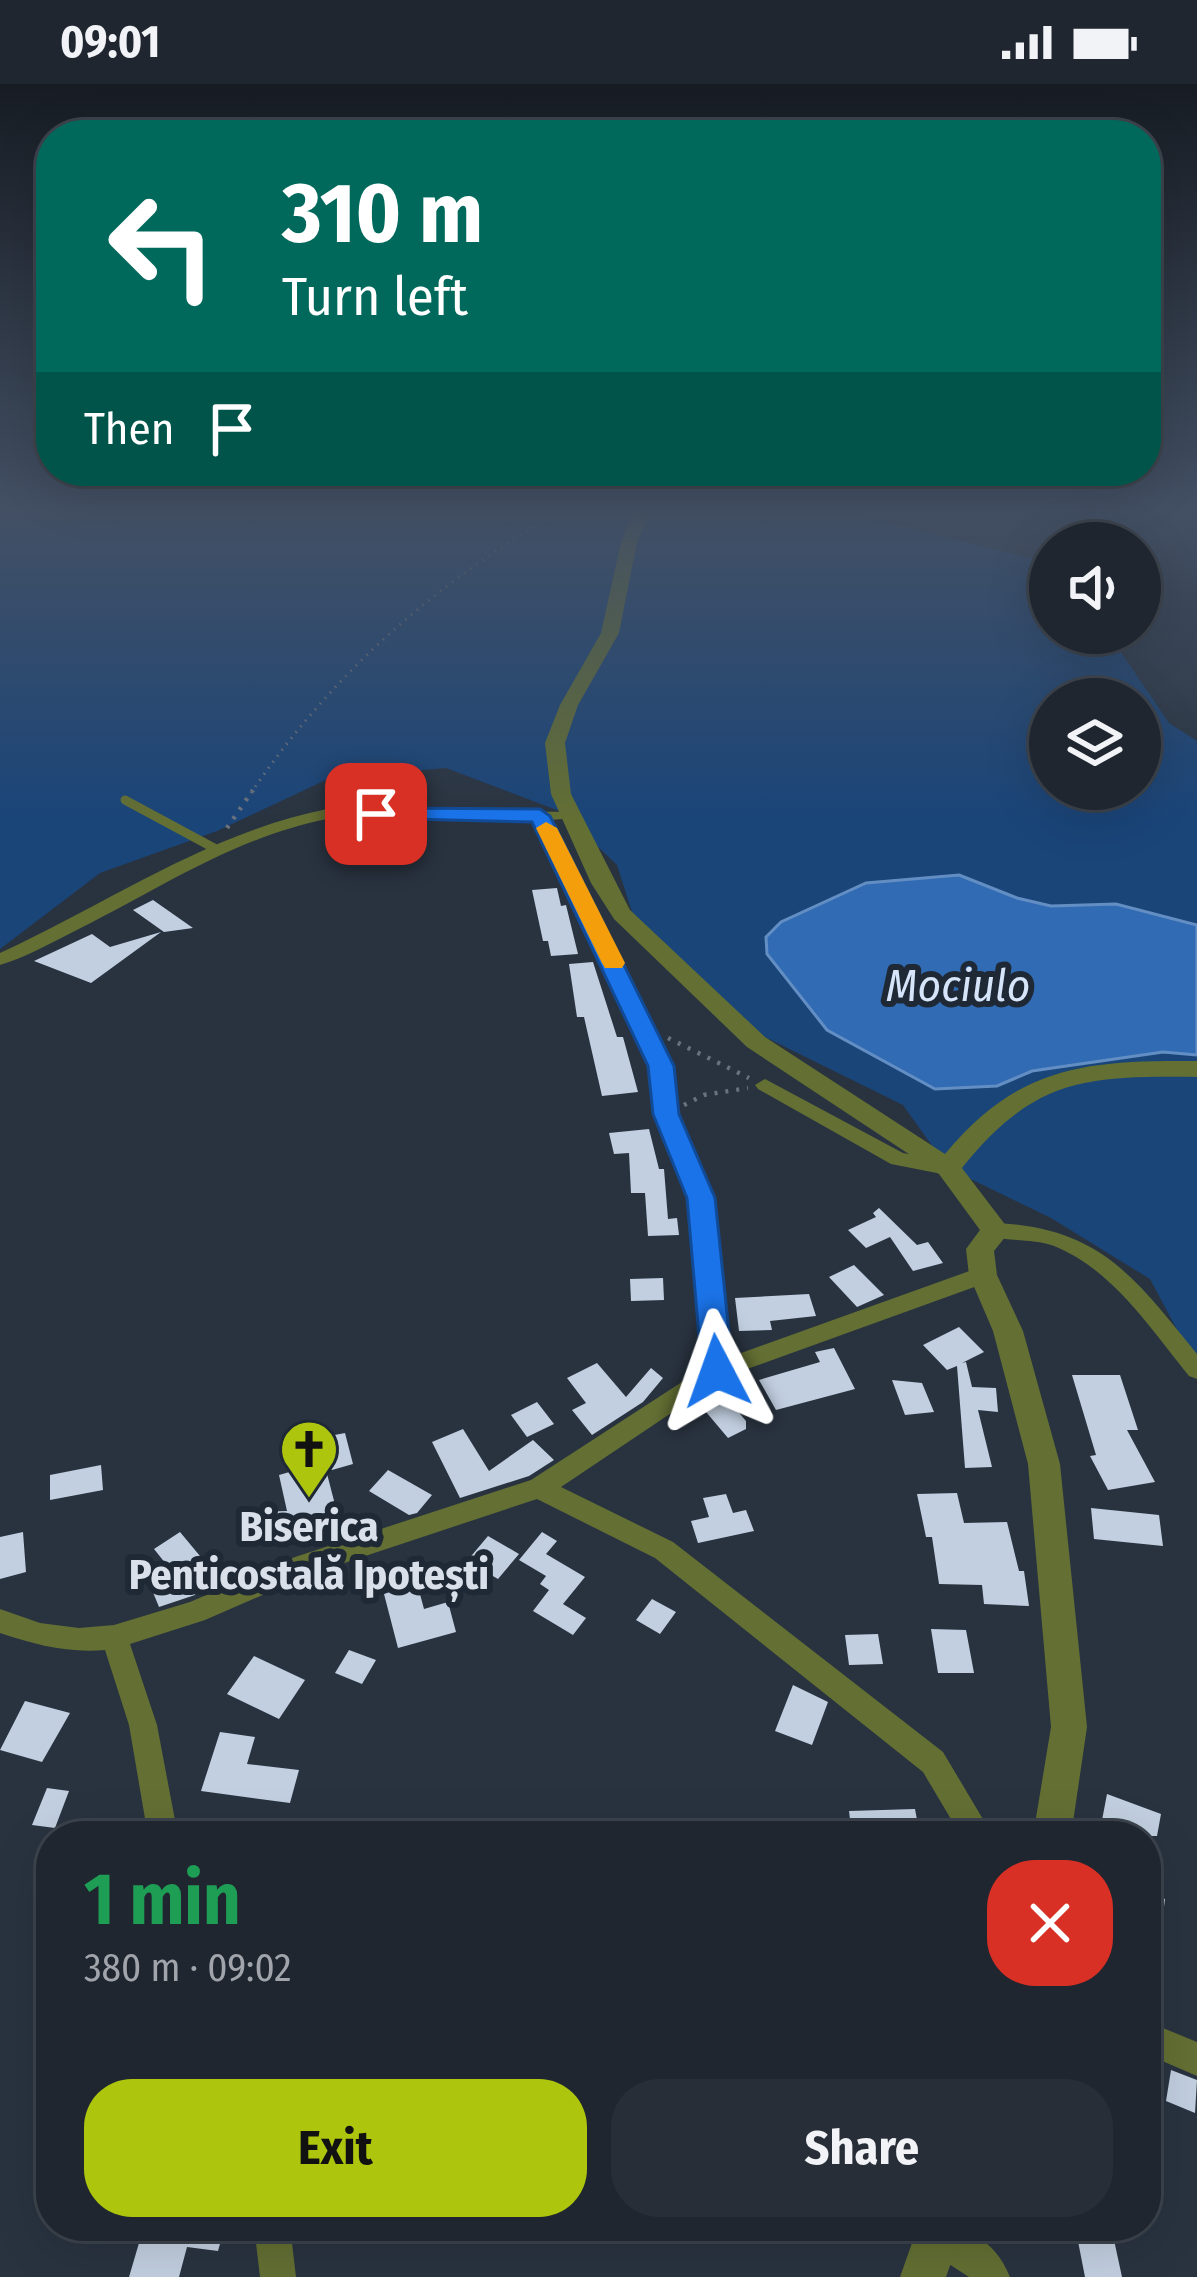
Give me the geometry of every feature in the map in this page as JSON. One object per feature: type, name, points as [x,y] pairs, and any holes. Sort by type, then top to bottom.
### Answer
[{"type":"street","points":[[614,616],[610,634],[556,732],[554,758],[568,814],[622,914],[756,1042],[948,1168],[996,1231]]},
{"type":"street","points":[[0,961],[214,848],[327,814],[568,814]]},
{"type":"street","points":[[540,816],[661,1066],[666,1114],[701,1198],[717,1371]]},
{"type":"street","points":[[948,1168],[971,1136],[1031,1087],[1096,1071],[1197,1070]]},
{"type":"street","points":[[765,1085],[898,1160],[948,1168]]},
{"type":"street","points":[[1054,1821],[1069,1726],[1044,1464],[1008,1331],[983,1276],[980,1250],[996,1231],[1024,1230],[1065,1238],[1097,1258],[1197,1370]]},
{"type":"street","points":[[0,1621],[40,1635],[79,1640],[114,1637],[195,1612],[304,1565],[538,1488],[717,1371],[983,1276]]},
{"type":"street","points":[[538,1488],[664,1550],[933,1762],[969,1821]]},
{"type":"street","points":[[114,1637],[143,1725],[160,1821]]},
{"type":"street","points":[[1161,2043],[1197,2059]]},
{"type":"street","points":[[274,2241],[278,2277]]},
{"type":"street","points":[[934,2246],[977,2258],[992,2277]]},
{"type":"lane","points":[[125,800],[214,848]]},
{"type":"path","points":[[214,848],[250,792],[359,658],[402,616]]},
{"type":"path","points":[[647,1030],[765,1085]]},
{"type":"path","points":[[666,1114],[704,1095],[765,1085]]},
{"type":"shaded area","points":[[0,616],[1029,616],[1029,654],[1122,654],[1138,678],[1029,678],[1029,810],[1161,810],[1161,711],[1169,723],[1197,741],[1197,1367],[1150,1279],[1051,1218],[948,1168],[903,1105],[708,1009],[642,943],[617,865],[562,812],[446,768],[330,778],[217,831],[100,873],[0,949]]},
{"type":"water","name":"Mociulo","points":[[959,875],[1051,906],[1116,904],[1197,925],[1197,1055],[1163,1052],[1032,1071],[997,1086],[935,1089],[827,1030],[767,954],[766,937],[781,922],[866,883]]},
{"type":"building","points":[[557,888],[578,954],[551,956],[548,941],[543,941],[532,890]]},
{"type":"building","points":[[153,900],[193,928],[164,932],[133,910]]},
{"type":"building","points":[[161,932],[91,983],[34,961],[92,934],[110,947]]},
{"type":"building","points":[[593,962],[617,1037],[623,1037],[638,1092],[602,1096],[584,1017],[577,1017],[569,964]]},
{"type":"building","points":[[649,1129],[659,1169],[664,1169],[668,1219],[677,1218],[679,1235],[648,1236],[645,1193],[631,1193],[629,1153],[614,1154],[609,1133]]},
{"type":"building","points":[[879,1208],[917,1245],[928,1242],[943,1263],[913,1271],[890,1237],[866,1248],[848,1230],[876,1217],[873,1213]]},
{"type":"building","points":[[854,1265],[884,1295],[857,1307],[829,1277]]},
{"type":"building","points":[[663,1278],[664,1300],[631,1301],[630,1279]]},
{"type":"building","points":[[809,1294],[816,1316],[770,1321],[772,1330],[739,1331],[735,1298]]},
{"type":"building","points":[[959,1327],[984,1352],[962,1363],[966,1362],[972,1387],[996,1388],[998,1412],[978,1410],[992,1467],[965,1468],[957,1366],[947,1370],[923,1345]]},
{"type":"building","points":[[834,1348],[855,1389],[776,1410],[759,1380],[820,1362],[815,1352]]},
{"type":"building","points":[[597,1363],[626,1397],[651,1368],[663,1378],[643,1402],[592,1435],[572,1410],[586,1403],[567,1378]]},
{"type":"building","points":[[1072,1375],[1120,1375],[1138,1430],[1127,1430],[1155,1482],[1108,1490],[1090,1456],[1096,1455]]},
{"type":"building","points":[[892,1380],[922,1383],[934,1412],[905,1415]]},
{"type":"building","points":[[724,1395],[746,1421],[746,1429],[728,1438],[701,1406]]},
{"type":"building","points":[[537,1402],[554,1424],[527,1437],[511,1415]]},
{"type":"building","points":[[463,1429],[489,1471],[533,1440],[554,1460],[529,1476],[460,1498],[432,1442]]},
{"type":"building","name":"Biserica Penticostală Ipotești","points":[[345,1433],[353,1464],[332,1470],[325,1466],[340,1524],[281,1540],[247,1540],[251,1512],[287,1511],[279,1475],[293,1471],[287,1444]]},
{"type":"building","points":[[101,1465],[103,1490],[50,1500],[50,1475]]},
{"type":"building","points":[[388,1470],[432,1495],[417,1513],[409,1515],[369,1491]]},
{"type":"building","points":[[957,1493],[964,1523],[1007,1522],[1019,1571],[1024,1571],[1029,1606],[984,1604],[982,1585],[939,1584],[932,1537],[926,1537],[917,1494]]},
{"type":"building","points":[[726,1494],[733,1513],[746,1510],[754,1531],[698,1543],[691,1521],[709,1517],[703,1498]]},
{"type":"building","points":[[1091,1508],[1159,1515],[1163,1546],[1094,1539]]},
{"type":"building","points":[[23,1532],[26,1572],[0,1579],[0,1537]]},
{"type":"building","points":[[180,1532],[200,1556],[174,1574],[154,1549]]},
{"type":"building","points":[[542,1532],[557,1541],[546,1554],[585,1577],[563,1604],[586,1618],[573,1635],[533,1611],[549,1590],[540,1584],[546,1576],[519,1560]]},
{"type":"building","points":[[488,1536],[519,1554],[498,1579],[467,1561]]},
{"type":"building","points":[[186,1570],[195,1595],[159,1607],[150,1585]]},
{"type":"building","points":[[417,1583],[424,1609],[448,1602],[456,1632],[398,1648],[384,1594]]},
{"type":"building","points":[[652,1599],[676,1612],[660,1634],[636,1620]]},
{"type":"building","points":[[931,1629],[966,1630],[974,1673],[938,1673]]},
{"type":"building","points":[[878,1634],[883,1664],[849,1665],[845,1635]]},
{"type":"building","points":[[349,1650],[376,1660],[362,1684],[335,1673]]},
{"type":"building","points":[[254,1656],[305,1680],[279,1719],[227,1694]]},
{"type":"building","points":[[793,1685],[828,1702],[812,1745],[775,1731]]},
{"type":"building","points":[[25,1701],[70,1713],[42,1762],[0,1750]]},
{"type":"building","points":[[220,1732],[255,1737],[247,1764],[299,1770],[290,1803],[201,1791]]},
{"type":"building","points":[[47,1788],[69,1791],[58,1821],[32,1825]]},
{"type":"building","points":[[1107,1794],[1161,1814],[1160,1821],[1102,1821]]},
{"type":"building","points":[[915,1809],[917,1821],[850,1821],[849,1811]]},
{"type":"building","points":[[1171,2070],[1197,2080],[1195,2113],[1166,2101]]},
{"type":"building","points":[[140,2241],[221,2241],[218,2251],[187,2247],[179,2277],[129,2277]]},
{"type":"building","points":[[1078,2241],[1114,2241],[1122,2277],[1085,2277]]},
{"type":"slow traffic","points":[[546,828],[614,963]]},
{"type":"place","name":"Biserica Penticostală Ipotești","points":[[309,1500]]},
{"type":"route","points":[[376,814],[540,816],[661,1066],[666,1114],[701,1198],[717,1371]]}]
